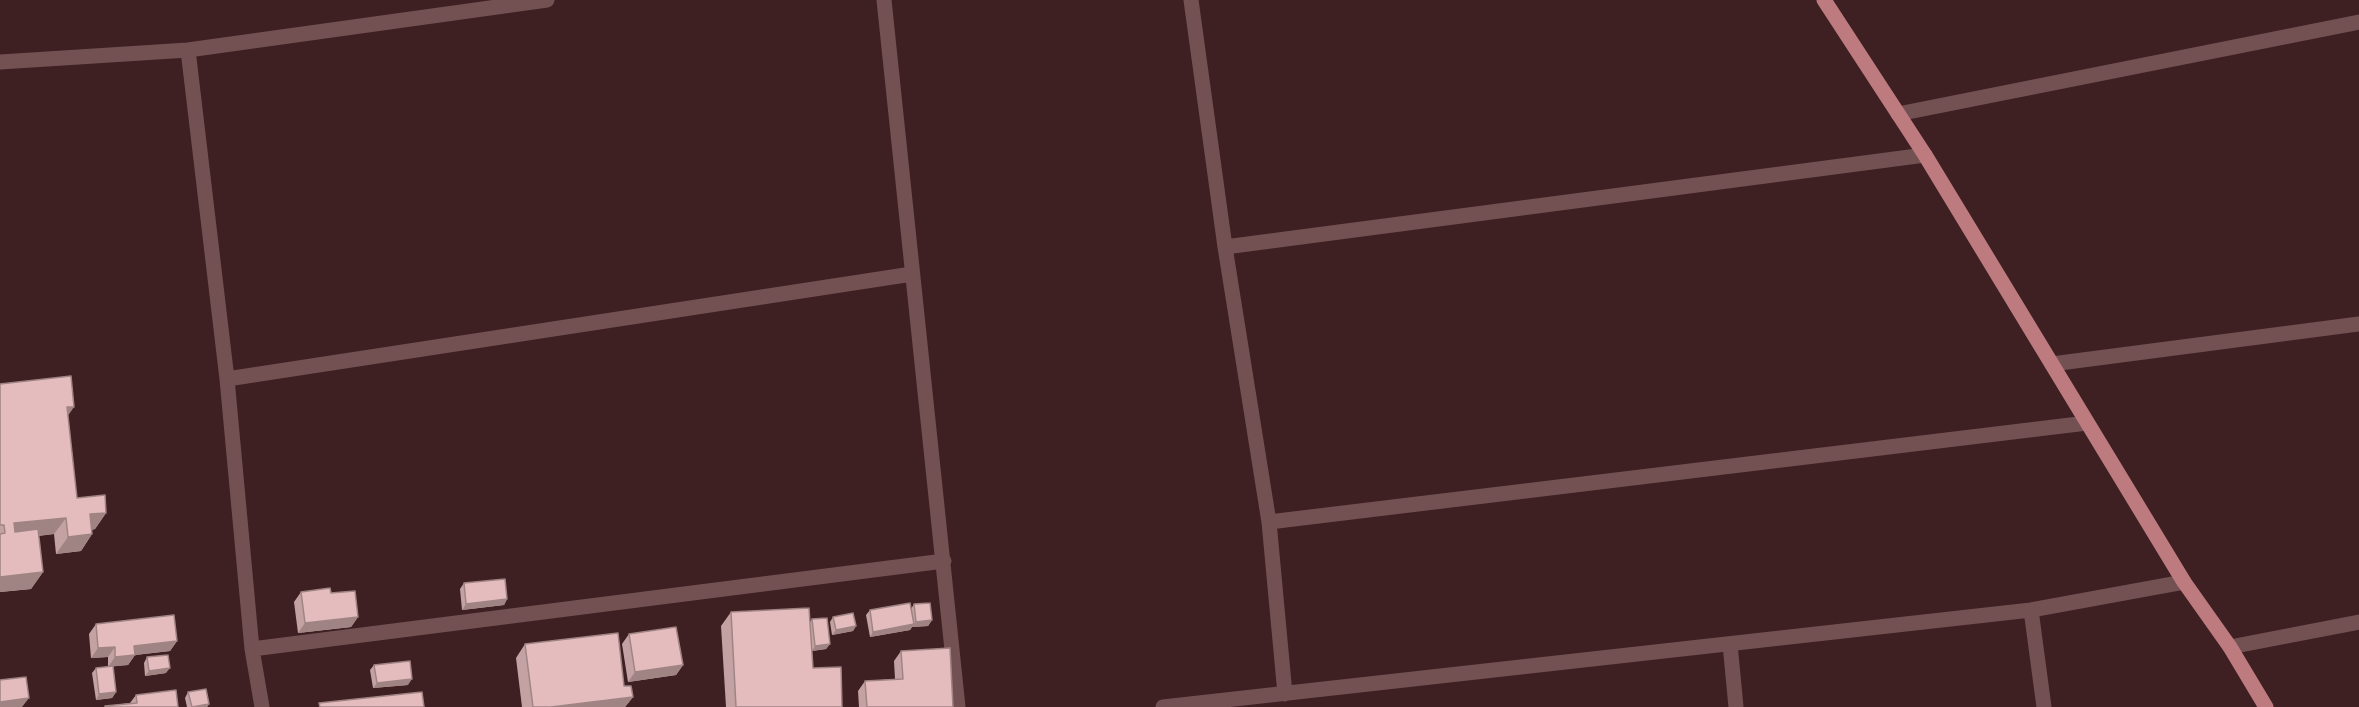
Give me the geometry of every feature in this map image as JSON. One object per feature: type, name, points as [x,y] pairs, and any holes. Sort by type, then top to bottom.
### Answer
[{"type":"main road","points":[[1824,0],[1925,155],[2184,582],[2229,647],[2266,707]]},
{"type":"street","points":[[0,63],[188,50],[547,0]]},
{"type":"street","points":[[884,0],[958,707]]},
{"type":"street","points":[[1191,0],[1225,247],[1269,522],[1285,694]]},
{"type":"street","points":[[1898,114],[2359,22]]},
{"type":"street","points":[[188,50],[227,379],[252,649],[262,707]]},
{"type":"street","points":[[1225,247],[1925,155]]},
{"type":"street","points":[[227,379],[912,274]]},
{"type":"street","points":[[2052,364],[2359,324]]},
{"type":"street","points":[[1269,522],[2087,423]]},
{"type":"street","points":[[252,649],[944,561]]},
{"type":"street","points":[[1163,707],[2031,610],[2184,582]]},
{"type":"street","points":[[2031,610],[2044,707]]},
{"type":"street","points":[[2229,647],[2359,622]]},
{"type":"street","points":[[1730,644],[1736,707]]},
{"type":"building","points":[[71,376],[74,407],[67,407],[77,498],[105,495],[106,513],[90,514],[92,534],[68,537],[66,518],[14,523],[15,532],[38,529],[43,572],[0,577],[0,534],[5,533],[4,525],[0,525],[0,384]]},
{"type":"building","points":[[505,579],[507,599],[466,604],[464,583]]},
{"type":"building","points":[[330,588],[331,593],[355,591],[358,617],[305,623],[301,592]]},
{"type":"building","points":[[910,603],[914,624],[873,632],[870,610]]},
{"type":"building","points":[[930,603],[932,620],[916,622],[914,604]]},
{"type":"building","points":[[809,608],[813,668],[841,667],[842,707],[736,707],[731,612]]},
{"type":"building","points":[[853,613],[856,626],[836,630],[833,617]]},
{"type":"building","points":[[174,615],[177,641],[134,646],[135,655],[115,657],[115,647],[98,648],[96,624]]},
{"type":"building","points":[[827,618],[830,644],[815,646],[812,619]]},
{"type":"building","points":[[676,627],[683,665],[635,672],[629,634]]},
{"type":"building","points":[[618,633],[624,686],[631,686],[633,697],[533,707],[525,644]]},
{"type":"building","points":[[950,648],[953,707],[867,707],[865,681],[903,679],[901,651]]},
{"type":"building","points":[[168,655],[170,668],[149,671],[147,657]]},
{"type":"building","points":[[410,661],[412,679],[377,683],[374,665]]},
{"type":"building","points":[[113,666],[116,692],[99,694],[96,668]]},
{"type":"building","points":[[26,677],[29,698],[0,702],[0,680]]},
{"type":"building","points":[[206,689],[209,704],[192,707],[188,692]]},
{"type":"building","points":[[176,690],[178,707],[105,707],[137,703],[136,695]]},
{"type":"building","points":[[422,692],[424,707],[320,707],[319,703]]}]
